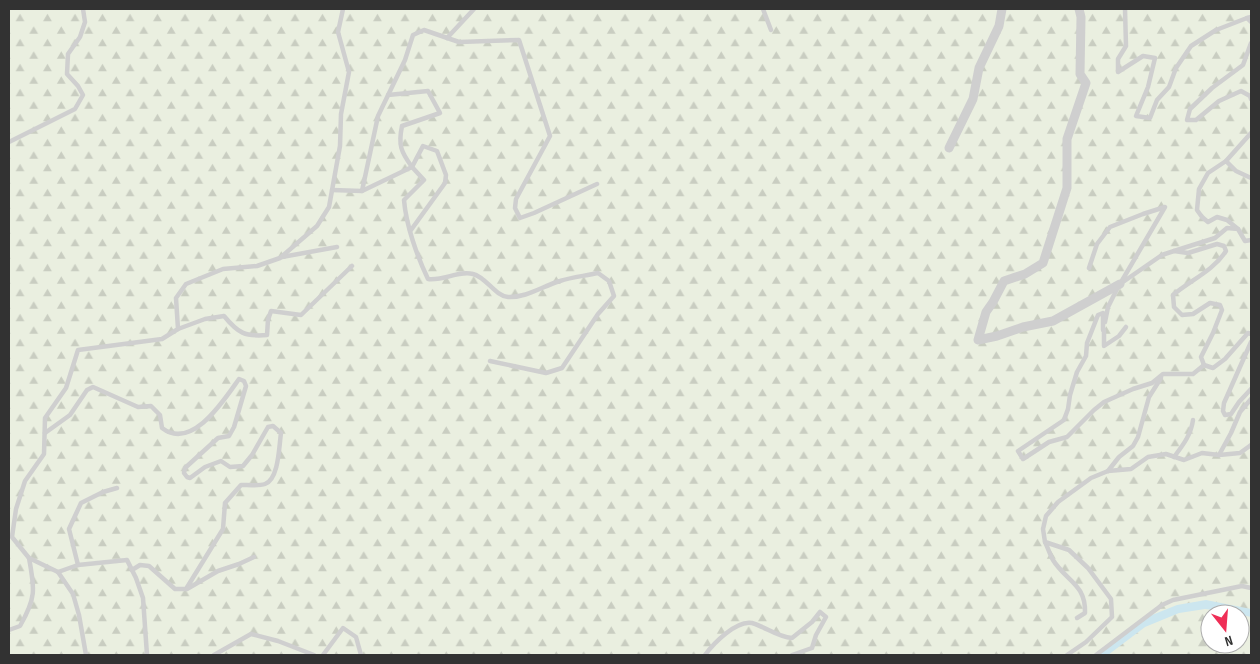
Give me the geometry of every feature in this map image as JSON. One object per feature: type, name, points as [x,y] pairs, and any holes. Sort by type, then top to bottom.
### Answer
[{"type":"street","points":[[949,148],[973,100],[980,68],[999,26],[1002,9]]},
{"type":"street","points":[[1079,9],[1081,17],[1080,74],[1086,83],[1067,139],[1067,188],[1043,263],[1025,274],[1004,281],[994,302],[986,312],[978,340],[997,336],[1024,326],[1054,321],[1120,284]]},
{"type":"lane","points":[[9,142],[75,109],[83,95],[68,74],[68,54],[80,37],[85,22],[83,9]]},
{"type":"lane","points":[[280,258],[317,226],[329,208],[340,146],[341,114],[349,72],[338,32],[343,9]]},
{"type":"lane","points":[[448,38],[474,9]]},
{"type":"lane","points":[[763,9],[771,30]]},
{"type":"lane","points":[[1125,9],[1126,46],[1118,59],[1118,72],[1143,56],[1156,58],[1148,87],[1136,116],[1150,118],[1157,100],[1169,87],[1176,68],[1191,46],[1216,30],[1249,18],[1251,22]]},
{"type":"lane","points":[[362,191],[378,116],[405,60],[413,35],[424,30],[438,33],[459,42],[519,40],[550,136],[516,199],[515,208],[520,218],[534,214],[597,184]]},
{"type":"lane","points":[[1251,42],[1243,65],[1212,88],[1190,110],[1187,120],[1196,120],[1219,101],[1241,91],[1250,96],[1251,99]]},
{"type":"lane","points":[[388,96],[428,91],[440,113],[402,126],[399,139],[402,154],[424,180],[404,200],[405,211],[422,266],[428,279],[438,280],[462,273],[475,274],[506,297],[520,297],[545,285],[598,273],[609,281],[614,296],[598,314],[562,368],[546,373],[490,362]]},
{"type":"lane","points":[[1245,241],[1238,229],[1227,220],[1217,217],[1208,222],[1197,210],[1199,189],[1208,173],[1226,161],[1251,133]]},
{"type":"lane","points":[[332,190],[362,191],[412,167],[423,146],[437,151],[446,175],[445,183],[411,230]]},
{"type":"lane","points":[[1226,161],[1236,171],[1251,178]]},
{"type":"lane","points":[[1088,268],[1097,244],[1110,228],[1165,207],[1108,306],[1103,330]]},
{"type":"lane","points":[[1120,284],[1162,255],[1215,238],[1226,228],[1238,229]]},
{"type":"lane","points":[[1245,241],[1251,236]]},
{"type":"lane","points":[[1245,241],[1251,240]]},
{"type":"lane","points":[[1174,250],[1188,252],[1217,244],[1226,248],[1226,251],[1208,271],[1191,280],[1173,294],[1174,306],[1182,315],[1193,314],[1210,303],[1220,304],[1222,310],[1201,356],[1204,365]]},
{"type":"lane","points":[[178,329],[176,298],[186,284],[224,269],[257,266],[280,258],[338,247]]},
{"type":"lane","points":[[86,655],[73,594],[58,572],[29,558],[12,537],[16,508],[25,481],[44,454],[45,418],[66,388],[78,350],[162,339],[178,329],[205,319],[224,316],[234,329],[246,335],[267,335],[271,310],[301,315],[352,266]]},
{"type":"lane","points":[[1126,327],[1119,336],[1104,346],[1103,313],[1098,314],[1087,343],[1086,356],[1077,372],[1064,420],[1018,451],[1023,458],[1049,442],[1067,437],[1104,402],[1152,383],[1163,374],[1193,374],[1204,365]]},
{"type":"lane","points":[[1204,365],[1213,368],[1226,359],[1248,333],[1251,334]]},
{"type":"lane","points":[[1251,342],[1224,403],[1223,411],[1225,415],[1230,414],[1251,389]]},
{"type":"lane","points":[[1108,472],[1119,457],[1133,446],[1138,437],[1149,397],[1163,374]]},
{"type":"lane","points":[[45,433],[70,415],[87,390],[93,388],[138,407],[151,406],[160,415],[162,428],[170,434],[182,434],[201,425],[217,409],[239,379],[244,381],[246,386],[234,427],[229,436],[218,438],[185,468],[184,472],[190,478],[206,467],[221,461],[230,467],[243,466],[252,455],[268,427],[273,426],[281,433],[276,471],[272,479],[265,484],[241,485],[225,503],[223,529],[186,590]]},
{"type":"lane","points":[[1219,455],[1240,412],[1251,398]]},
{"type":"lane","points":[[1174,457],[1185,443],[1192,428],[1193,420]]},
{"type":"lane","points":[[1077,618],[1085,613],[1086,602],[1078,588],[1054,562],[1045,542],[1043,529],[1046,516],[1058,502],[1091,478],[1108,472],[1131,469],[1148,457],[1166,454],[1184,460],[1202,454],[1240,453],[1251,445]]},
{"type":"lane","points":[[78,565],[69,529],[81,504],[103,492],[117,488]]},
{"type":"lane","points":[[1045,542],[1069,550],[1088,568],[1111,599],[1112,617],[1086,642],[1067,655]]},
{"type":"lane","points":[[132,570],[140,565],[149,566],[175,589],[186,590],[218,571],[254,557]]},
{"type":"lane","points":[[9,630],[20,626],[33,600],[33,580],[29,558]]},
{"type":"lane","points":[[58,572],[78,565],[127,560],[142,598],[147,655]]},
{"type":"lane","points":[[1096,655],[1162,605],[1173,600],[1242,586],[1251,588]]},
{"type":"lane","points":[[705,655],[730,631],[742,624],[750,623],[783,638],[792,638],[812,622],[820,612],[826,617],[816,635],[812,648],[792,655]]},
{"type":"lane","points":[[323,655],[344,628],[356,637],[361,655]]},
{"type":"lane","points":[[214,655],[251,634],[278,641],[314,655]]},
{"type":"green space","points":[[9,9],[1251,9],[1251,655],[9,655]]},
{"type":"water","points":[[1206,600],[1226,604],[1200,604],[1200,610],[1179,613],[1145,627],[1108,655],[1093,655],[1142,619],[1177,605]]}]
